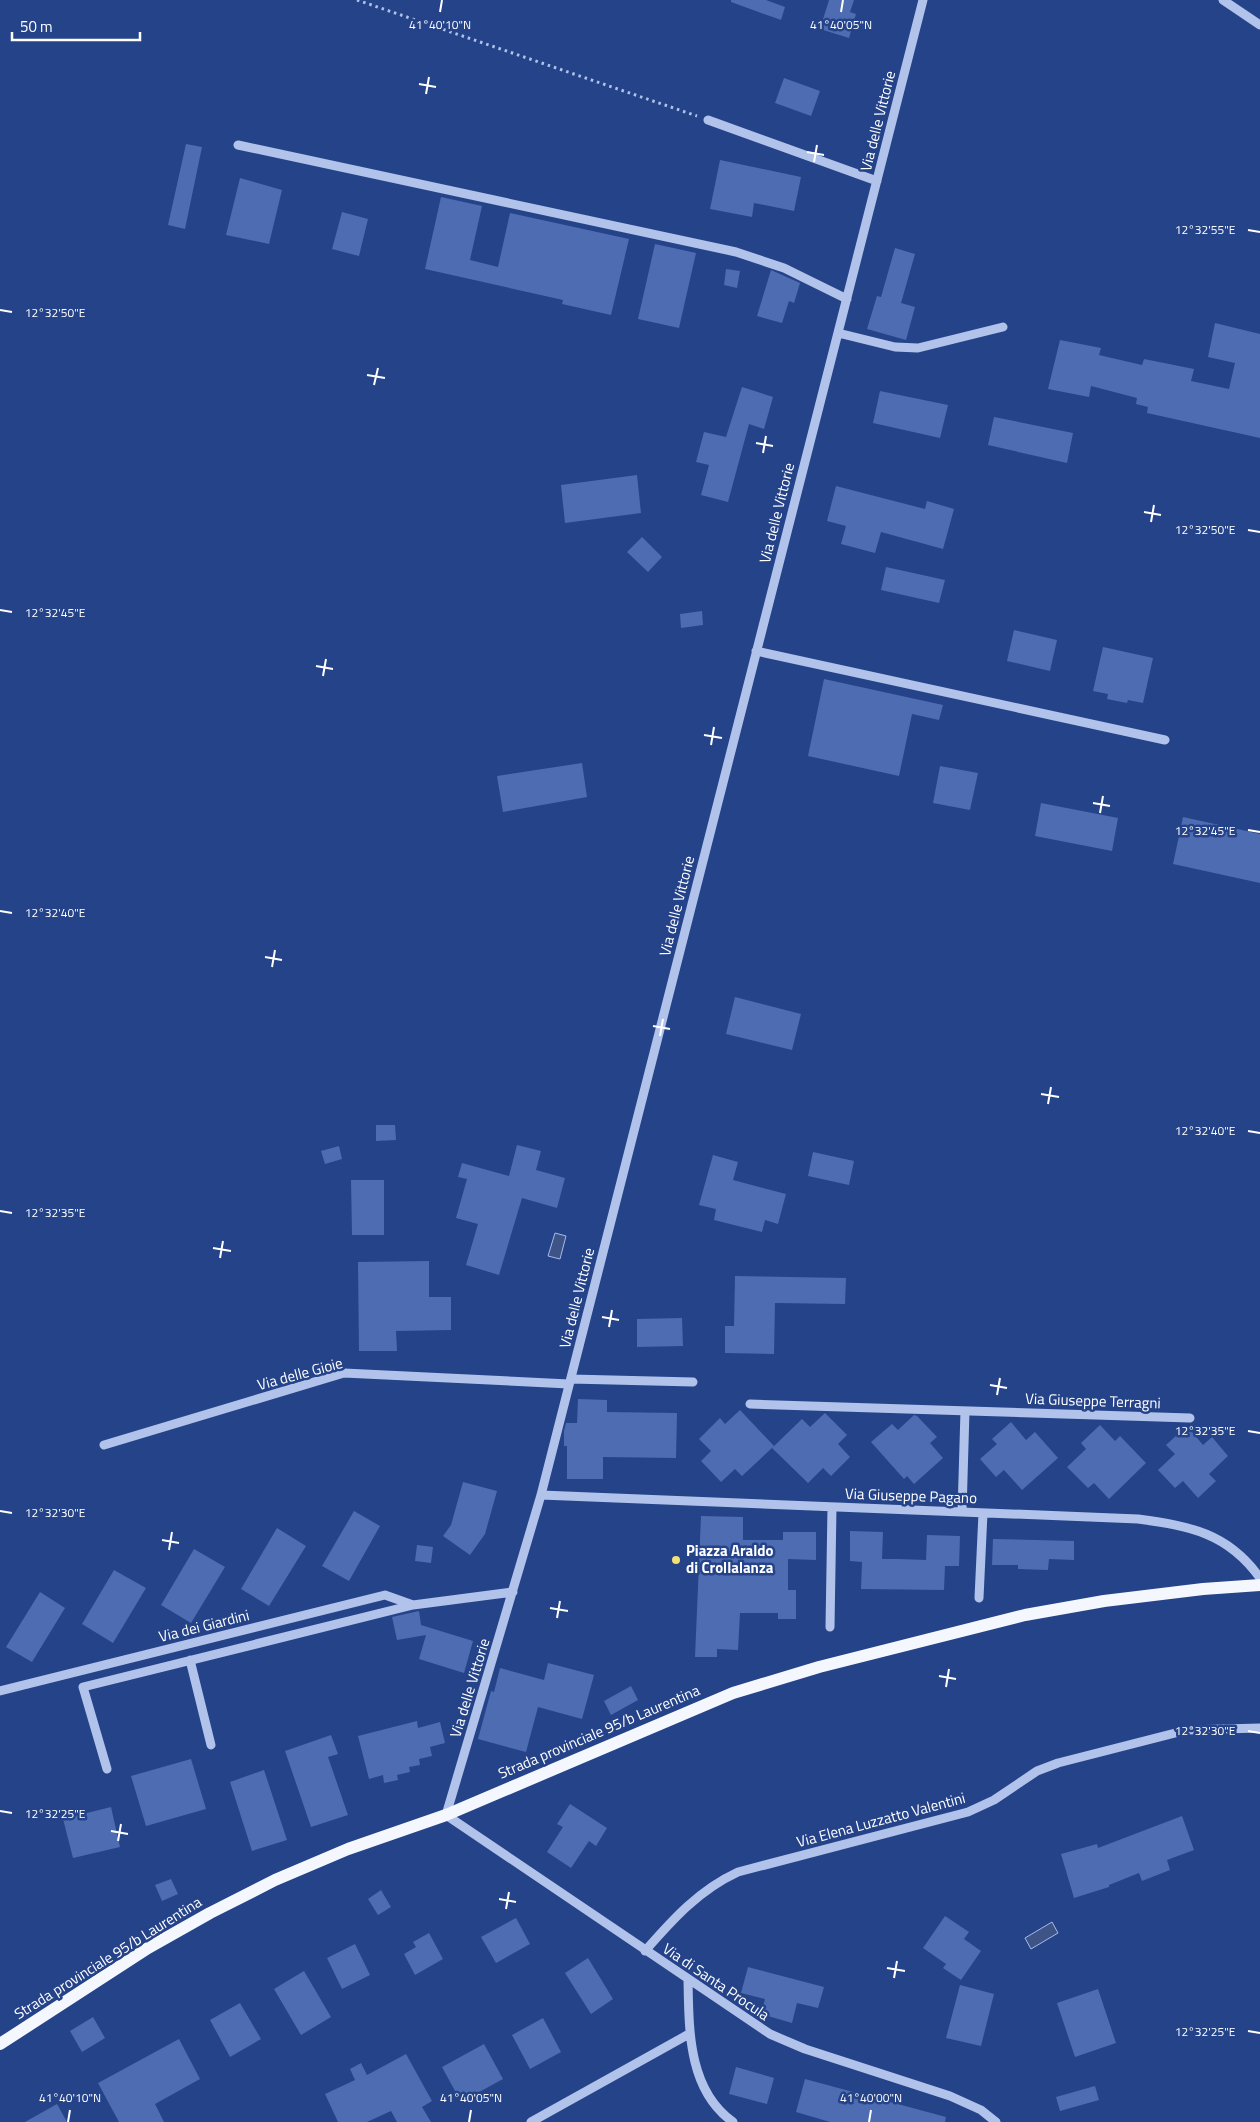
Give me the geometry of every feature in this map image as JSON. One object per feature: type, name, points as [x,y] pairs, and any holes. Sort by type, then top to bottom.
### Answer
[{"type":"main road","name":"Strada provinciale 95/b Laurentina","points":[[0,2044],[148,1948],[241,1897],[316,1862],[446,1815],[706,1704],[777,1679],[979,1626],[1053,1610],[1203,1589],[1260,1585]]},
{"type":"street","name":"Via delle Vittorie","points":[[446,1815],[541,1495],[923,0]]},
{"type":"street","points":[[1223,0],[1260,25]]},
{"type":"street","points":[[708,120],[877,181]]},
{"type":"street","points":[[238,144],[736,252],[784,268],[847,300]]},
{"type":"street","points":[[838,333],[895,347],[918,348],[1003,327]]},
{"type":"street","points":[[756,652],[1165,740]]},
{"type":"street","name":"Via delle Gioie","points":[[104,1445],[344,1374],[570,1381],[694,1382]]},
{"type":"street","name":"Via Giuseppe Terragni","points":[[750,1404],[1190,1418]]},
{"type":"street","points":[[962,1512],[964,1411]]},
{"type":"street","name":"Via Giuseppe Pagano","points":[[541,1495],[1138,1519],[1184,1526],[1205,1532],[1226,1543],[1246,1560],[1260,1578]]},
{"type":"street","points":[[830,1627],[832,1507]]},
{"type":"street","points":[[979,1598],[983,1513]]},
{"type":"street","name":"Via dei Giardini","points":[[107,1769],[83,1687],[413,1605],[513,1592]]},
{"type":"street","name":"Via dei Giardini","points":[[0,1691],[385,1595],[413,1605]]},
{"type":"street","points":[[190,1660],[211,1745]]},
{"type":"street","name":"Via Elena Luzzatto Valentini","points":[[645,1951],[691,1901],[714,1884],[738,1872],[968,1812],[988,1804],[1036,1771],[1058,1763],[1187,1730],[1260,1728]]},
{"type":"street","name":"Via di Santa Procula","points":[[446,1815],[764,2031],[783,2041],[950,2096],[981,2110],[996,2122]]},
{"type":"street","points":[[688,1980],[689,2034],[695,2064],[707,2092],[721,2112],[732,2122]]},
{"type":"street","points":[[530,2122],[689,2034]]},
{"type":"path","points":[[357,0],[708,120]]},
{"type":"water","points":[[555,1233],[566,1236],[560,1259],[548,1256]]},
{"type":"water","points":[[1052,1922],[1058,1933],[1031,1949],[1025,1938]]},
{"type":"building","points":[[731,0],[766,0],[785,7],[781,20],[731,2]]},
{"type":"building","points":[[829,0],[854,0],[850,12],[856,14],[849,38],[820,29]]},
{"type":"building","points":[[784,78],[820,91],[811,116],[775,103]]},
{"type":"building","points":[[186,144],[202,147],[185,229],[168,225]]},
{"type":"building","points":[[720,160],[801,177],[794,211],[754,203],[752,217],[710,209]]},
{"type":"building","points":[[240,178],[282,190],[269,244],[226,235]]},
{"type":"building","points":[[441,197],[482,206],[470,260],[498,267],[510,213],[629,239],[611,315],[562,304],[563,300],[425,269]]},
{"type":"building","points":[[342,212],[368,219],[359,256],[332,249]]},
{"type":"building","points":[[655,244],[696,253],[679,328],[638,319]]},
{"type":"building","points":[[895,248],[915,254],[901,303],[915,307],[906,340],[867,329],[877,296],[881,297]]},
{"type":"building","points":[[726,269],[740,271],[737,288],[724,285]]},
{"type":"building","points":[[771,270],[800,283],[794,303],[789,301],[782,323],[757,316]]},
{"type":"building","points":[[1215,323],[1260,334],[1260,438],[1147,413],[1148,407],[1136,404],[1137,398],[1091,386],[1089,397],[1048,389],[1060,340],[1101,348],[1099,355],[1142,365],[1144,359],[1194,369],[1191,381],[1229,389],[1235,363],[1208,357]]},
{"type":"building","points":[[742,387],[773,397],[764,429],[749,424],[728,502],[701,495],[709,465],[696,462],[704,432],[726,437]]},
{"type":"building","points":[[880,391],[948,405],[940,438],[873,423]]},
{"type":"building","points":[[994,417],[1073,433],[1067,463],[988,445]]},
{"type":"building","points":[[637,475],[641,513],[565,523],[561,485]]},
{"type":"building","points":[[836,486],[925,509],[927,501],[954,509],[943,549],[881,532],[875,553],[841,544],[846,526],[827,521]]},
{"type":"building","points":[[642,537],[662,557],[648,572],[627,552]]},
{"type":"building","points":[[886,567],[945,580],[939,603],[881,590]]},
{"type":"building","points":[[702,611],[703,625],[681,628],[680,614]]},
{"type":"building","points":[[1014,630],[1057,640],[1050,671],[1007,661]]},
{"type":"building","points":[[1103,647],[1153,658],[1143,703],[1128,700],[1127,703],[1107,699],[1108,694],[1093,691]]},
{"type":"building","points":[[824,679],[943,705],[939,720],[912,714],[899,776],[808,756]]},
{"type":"building","points":[[582,763],[587,797],[503,812],[497,776]]},
{"type":"building","points":[[940,766],[978,773],[970,810],[933,803]]},
{"type":"building","points":[[1041,803],[1118,818],[1112,851],[1035,836]]},
{"type":"building","points":[[1183,817],[1260,834],[1260,883],[1173,864]]},
{"type":"building","points":[[735,997],[801,1014],[792,1050],[726,1034]]},
{"type":"building","points":[[376,1125],[395,1125],[396,1140],[376,1141]]},
{"type":"building","points":[[517,1145],[541,1151],[536,1170],[565,1178],[557,1208],[522,1198],[499,1275],[466,1265],[478,1224],[456,1218],[467,1179],[458,1177],[462,1163],[509,1176]]},
{"type":"building","points":[[339,1146],[342,1159],[325,1164],[321,1151]]},
{"type":"building","points":[[813,1152],[854,1161],[849,1185],[808,1176]]},
{"type":"building","points":[[713,1155],[738,1162],[733,1180],[786,1194],[778,1224],[765,1220],[762,1232],[714,1220],[716,1209],[699,1205]]},
{"type":"building","points":[[351,1180],[384,1180],[384,1235],[352,1235]]},
{"type":"building","points":[[429,1261],[429,1297],[451,1297],[451,1330],[396,1331],[397,1351],[359,1351],[358,1262]]},
{"type":"building","points":[[735,1276],[846,1278],[845,1304],[775,1303],[774,1354],[725,1353],[725,1326],[734,1326]]},
{"type":"building","points":[[682,1318],[683,1346],[637,1347],[637,1319]]},
{"type":"building","points":[[578,1399],[607,1400],[607,1412],[677,1413],[676,1458],[603,1457],[603,1479],[567,1479],[567,1446],[564,1446],[564,1431],[566,1423],[577,1423]]},
{"type":"building","points":[[740,1410],[774,1446],[742,1476],[735,1469],[721,1482],[701,1461],[711,1451],[699,1439],[720,1418],[725,1424]]},
{"type":"building","points":[[825,1413],[847,1435],[838,1444],[850,1457],[831,1476],[823,1468],[808,1483],[772,1448],[802,1419],[810,1427]]},
{"type":"building","points":[[914,1415],[937,1437],[930,1443],[943,1458],[914,1484],[907,1476],[904,1479],[871,1442],[892,1424],[898,1430]]},
{"type":"building","points":[[1011,1422],[1026,1440],[1035,1432],[1058,1458],[1022,1490],[1004,1470],[996,1477],[980,1459],[997,1444],[992,1439]]},
{"type":"building","points":[[1100,1425],[1115,1441],[1120,1436],[1146,1463],[1109,1499],[1094,1483],[1088,1488],[1067,1467],[1086,1449],[1081,1443]]},
{"type":"building","points":[[1187,1426],[1203,1445],[1212,1437],[1228,1456],[1209,1474],[1216,1481],[1198,1498],[1183,1481],[1175,1488],[1158,1470],[1175,1454],[1166,1445]]},
{"type":"building","points":[[463,1482],[497,1491],[485,1534],[470,1555],[443,1536],[451,1525]]},
{"type":"building","points":[[354,1511],[380,1526],[349,1581],[322,1566]]},
{"type":"building","points":[[701,1516],[743,1517],[743,1540],[783,1540],[783,1532],[816,1532],[816,1560],[788,1559],[788,1590],[796,1590],[796,1619],[778,1619],[778,1613],[740,1613],[738,1650],[717,1649],[717,1657],[695,1657]]},
{"type":"building","points":[[277,1528],[306,1546],[269,1606],[241,1589]]},
{"type":"building","points":[[850,1531],[883,1532],[882,1559],[926,1560],[927,1535],[960,1536],[959,1566],[945,1566],[944,1590],[861,1589],[862,1562],[850,1561]]},
{"type":"building","points":[[993,1539],[1074,1541],[1074,1560],[1049,1559],[1048,1570],[1018,1569],[1018,1565],[992,1565]]},
{"type":"building","points":[[417,1545],[433,1547],[431,1563],[415,1561]]},
{"type":"building","points":[[194,1549],[225,1567],[191,1623],[161,1605]]},
{"type":"building","points":[[114,1570],[146,1588],[113,1643],[82,1624]]},
{"type":"building","points":[[40,1592],[65,1608],[32,1662],[6,1647]]},
{"type":"building","points":[[419,1611],[421,1625],[473,1641],[464,1673],[419,1659],[426,1635],[397,1640],[392,1617]]},
{"type":"building","points":[[548,1663],[594,1675],[582,1719],[538,1707],[526,1752],[478,1739],[491,1691],[494,1692],[500,1668],[544,1680]]},
{"type":"building","points":[[631,1686],[638,1700],[611,1715],[604,1701]]},
{"type":"building","points":[[417,1721],[418,1728],[440,1722],[445,1743],[430,1747],[432,1756],[419,1759],[420,1765],[409,1767],[410,1772],[397,1775],[398,1780],[384,1783],[383,1775],[369,1779],[358,1736]]},
{"type":"building","points":[[331,1735],[338,1754],[328,1757],[348,1815],[311,1827],[285,1751]]},
{"type":"building","points":[[191,1759],[206,1809],[146,1826],[131,1776]]},
{"type":"building","points":[[264,1770],[287,1840],[252,1851],[230,1782]]},
{"type":"building","points":[[570,1804],[607,1828],[596,1846],[589,1841],[571,1868],[547,1852],[563,1827],[557,1824]]},
{"type":"building","points":[[111,1807],[120,1847],[73,1858],[63,1819]]},
{"type":"building","points":[[1182,1816],[1194,1850],[1167,1860],[1170,1870],[1142,1881],[1139,1873],[1109,1885],[1109,1887],[1074,1898],[1061,1854],[1097,1844],[1098,1848]]},
{"type":"building","points":[[171,1879],[178,1894],[162,1901],[155,1885]]},
{"type":"building","points":[[381,1890],[391,1907],[378,1915],[368,1899]]},
{"type":"building","points":[[945,1916],[969,1932],[964,1939],[981,1951],[961,1980],[943,1968],[946,1964],[923,1948]]},
{"type":"building","points":[[516,1918],[530,1944],[496,1963],[481,1937]]},
{"type":"building","points":[[429,1933],[443,1959],[415,1975],[404,1954],[416,1947],[413,1942]]},
{"type":"building","points":[[355,1944],[370,1975],[342,1989],[327,1958]]},
{"type":"building","points":[[588,1958],[613,1999],[591,2014],[565,1973]]},
{"type":"building","points":[[748,1967],[824,1987],[818,2008],[797,2003],[792,2023],[761,2014],[765,1999],[741,1993]]},
{"type":"building","points":[[304,1971],[331,2017],[301,2035],[274,1989]]},
{"type":"building","points":[[960,1985],[994,1994],[981,2046],[946,2038]]},
{"type":"building","points":[[1098,1989],[1116,2043],[1075,2057],[1057,2003]]},
{"type":"building","points":[[240,2003],[261,2039],[230,2057],[210,2020]]},
{"type":"building","points":[[93,2017],[105,2038],[82,2052],[70,2031]]},
{"type":"building","points":[[543,2018],[561,2052],[530,2069],[512,2035]]},
{"type":"building","points":[[179,2039],[200,2079],[155,2104],[164,2122],[119,2122],[98,2083]]},
{"type":"building","points":[[484,2044],[503,2079],[461,2102],[442,2067]]},
{"type":"building","points":[[406,2054],[432,2101],[422,2107],[431,2122],[397,2122],[391,2111],[367,2122],[338,2122],[325,2094],[355,2080],[350,2069],[361,2063],[367,2075]]},
{"type":"building","points":[[736,2067],[774,2078],[767,2104],[729,2094]]},
{"type":"building","points":[[805,2079],[946,2117],[945,2122],[830,2122],[796,2112]]},
{"type":"building","points":[[1095,2086],[1099,2100],[1060,2111],[1056,2097]]},
{"type":"building","points":[[57,2104],[67,2122],[25,2122]]},
{"type":"place","name":"Piazza Araldo di Crollalanza","points":[[676,1560]]}]
